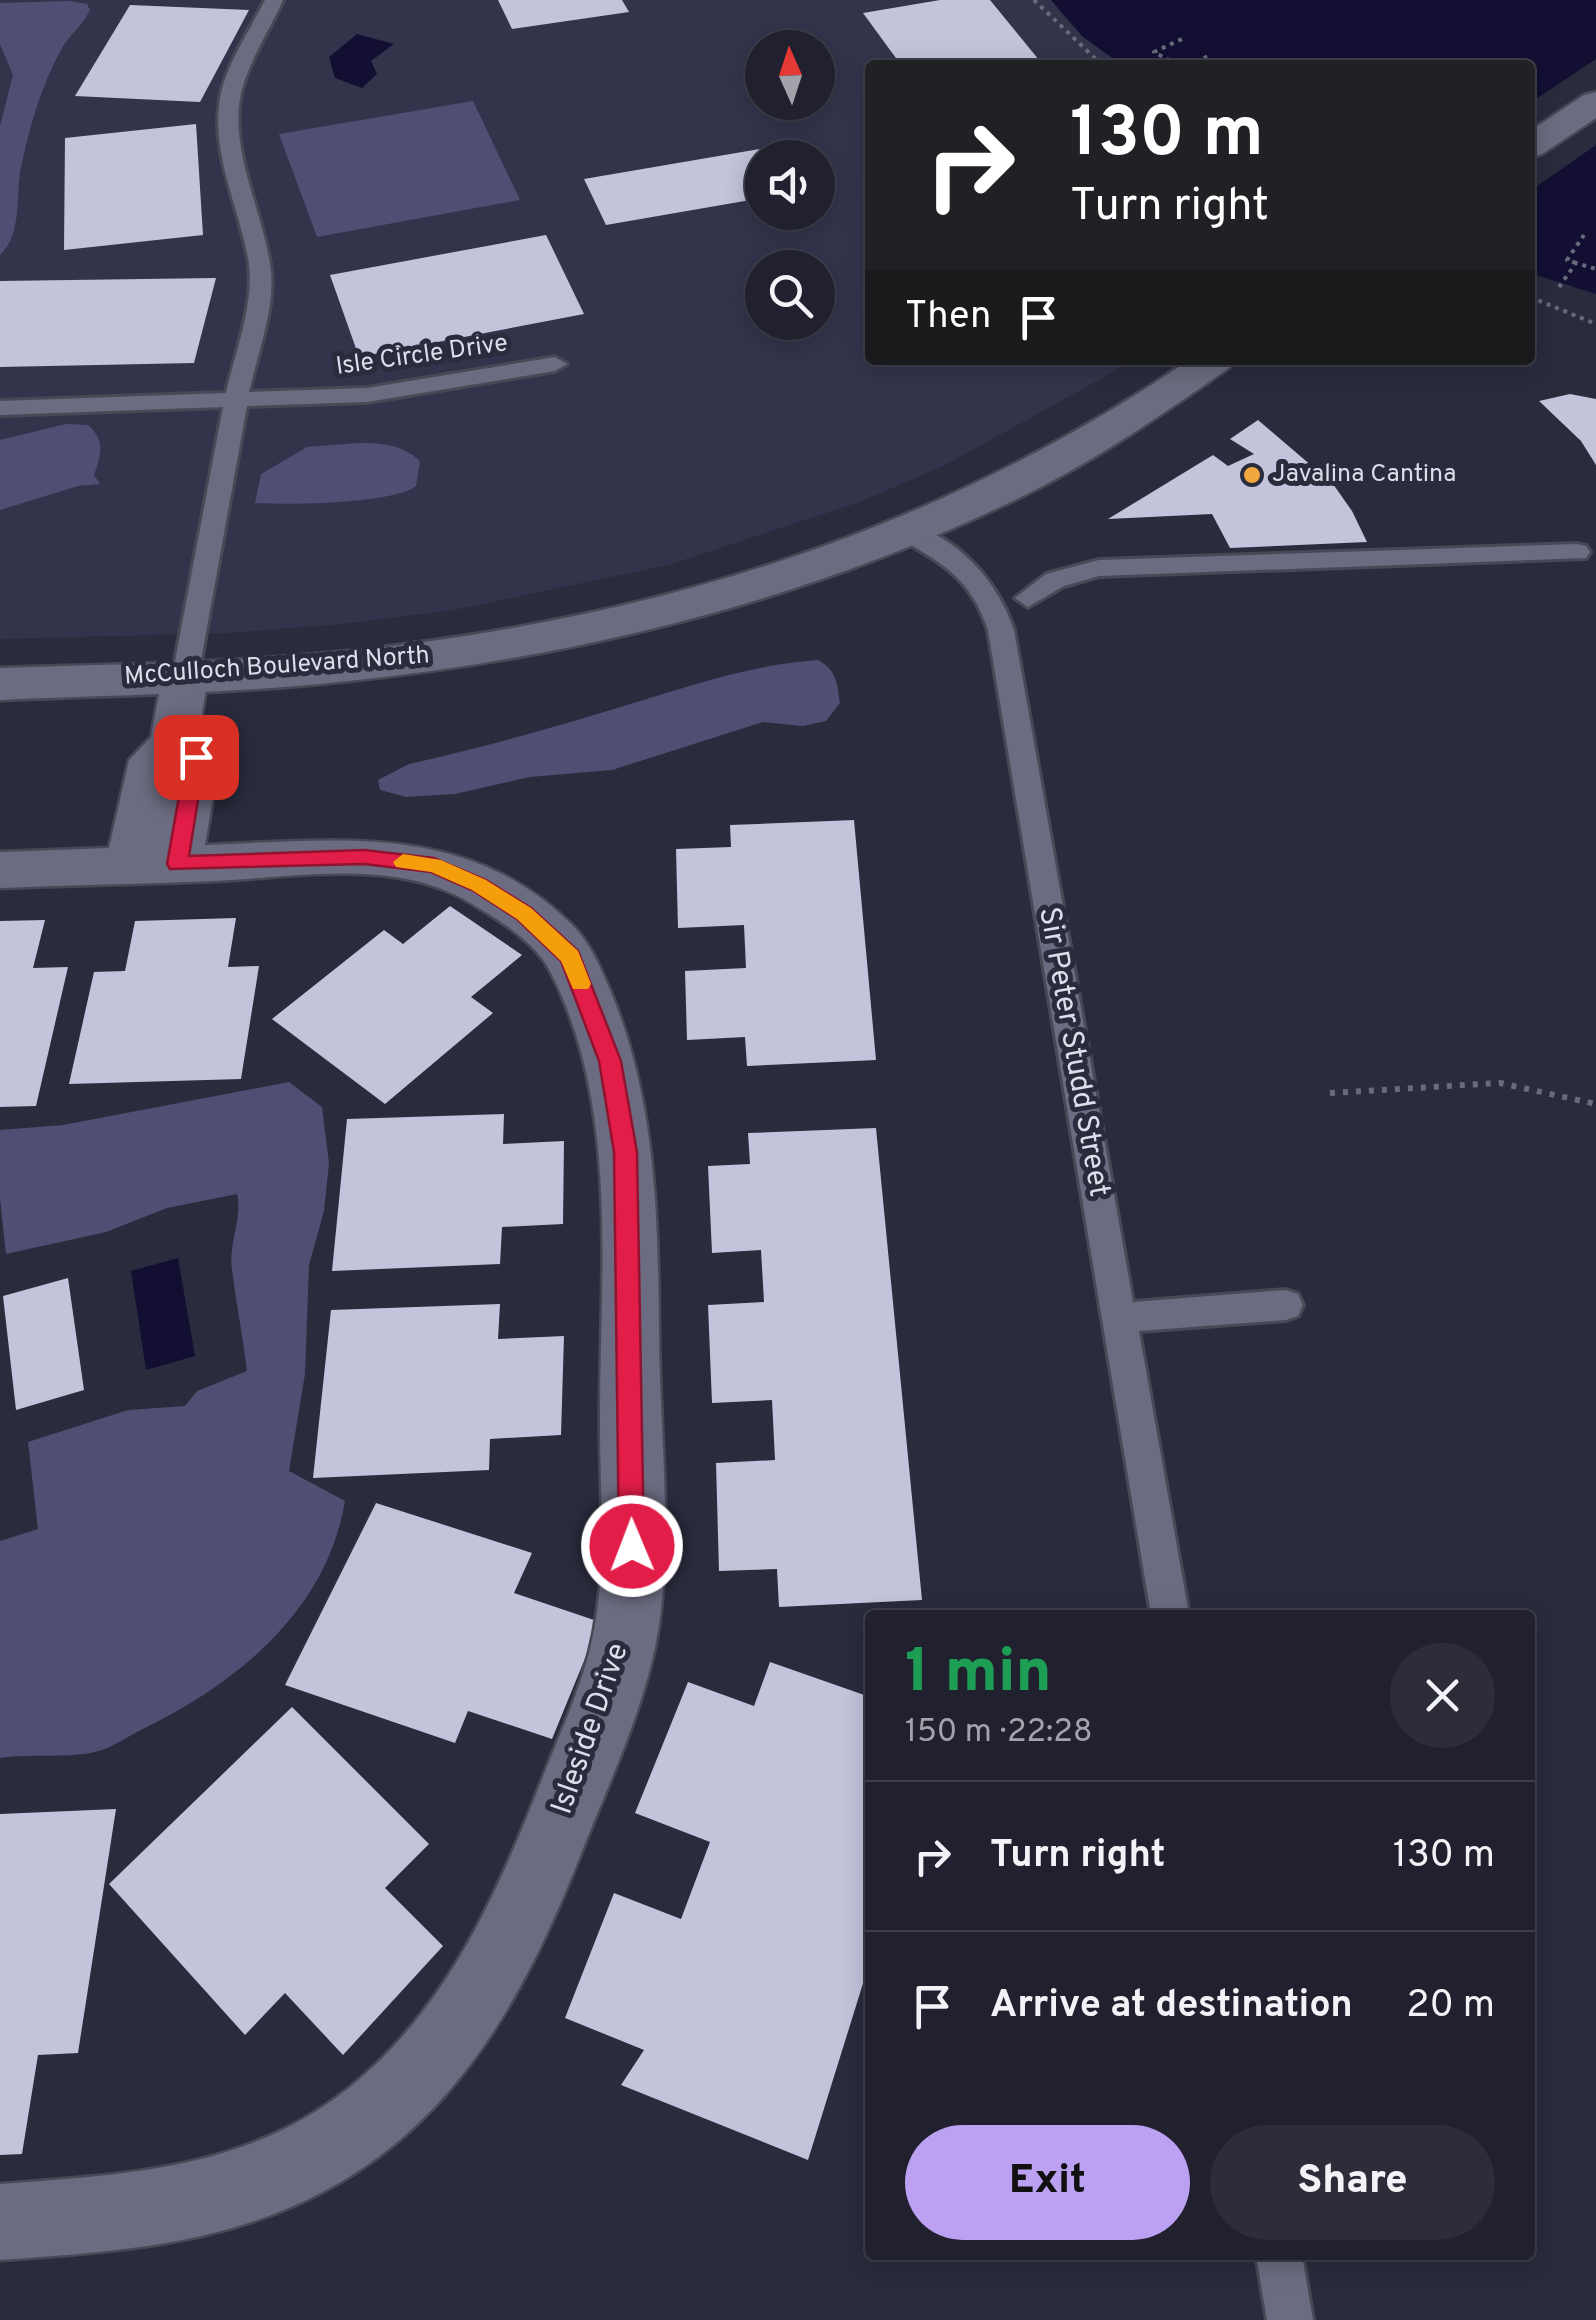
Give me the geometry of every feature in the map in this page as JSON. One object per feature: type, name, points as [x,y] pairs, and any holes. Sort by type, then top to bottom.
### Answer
[{"type":"street","points":[[1535,144],[1596,102]]},
{"type":"street","name":"McCulloch Boulevard North","points":[[0,684],[185,677],[365,664],[474,650],[597,626],[715,596],[906,531],[1021,480],[1088,444],[1208,365]]},
{"type":"street","points":[[129,865],[153,760],[173,744],[185,677]]},
{"type":"street","points":[[173,744],[196,757],[177,864]]},
{"type":"street","name":"Isleside Drive","points":[[0,870],[364,857],[434,865],[479,885],[524,914],[570,957],[610,1061],[626,1152],[632,1546],[623,1645],[534,1890],[499,1960],[443,2044],[388,2103],[308,2162],[232,2192],[144,2211],[0,2222]]},
{"type":"lane","points":[[185,677],[261,280],[230,146],[229,105],[234,84],[274,0]]},
{"type":"lane","name":"Isle Circle Drive","points":[[0,408],[393,393],[556,364]]},
{"type":"lane","name":"Sir Peter Studd Street","points":[[906,531],[970,569],[993,604],[1001,630],[1169,1610]]},
{"type":"lane","points":[[1028,598],[1055,580],[1099,568],[1577,552]]},
{"type":"lane","points":[[1119,1318],[1286,1305]]},
{"type":"lane","points":[[1280,2260],[1290,2320]]},
{"type":"path","points":[[1034,0],[1097,60]]},
{"type":"path","points":[[1169,60],[1154,52],[1182,39]]},
{"type":"path","points":[[1200,60],[1211,55]]},
{"type":"path","points":[[1584,235],[1567,260],[1596,268]]},
{"type":"path","points":[[1560,287],[1576,262]]},
{"type":"path","points":[[1535,300],[1596,324]]},
{"type":"path","points":[[1330,1092],[1500,1083],[1596,1104]]},
{"type":"shaded area","points":[[0,0],[1051,0],[1070,24],[1116,60],[865,60],[865,365],[1126,365],[945,465],[860,502],[668,565],[454,610],[229,633],[0,639]]},
{"type":"shaded area","points":[[1051,0],[1596,0],[1596,294],[1535,275],[1535,60],[1115,60],[1083,37]]},
{"type":"shaded area","points":[[0,3],[87,4],[90,10],[62,48],[42,91],[21,167],[15,226],[0,255],[0,126],[13,75],[0,44]]},
{"type":"shaded area","points":[[357,34],[394,44],[371,61],[377,74],[362,88],[335,78],[329,57]]},
{"type":"shaded area","points":[[473,101],[520,200],[317,237],[279,134]]},
{"type":"shaded area","points":[[66,424],[88,425],[98,437],[100,455],[94,475],[100,484],[78,486],[0,510],[0,440]]},
{"type":"shaded area","points":[[357,443],[391,446],[413,455],[420,461],[416,486],[364,500],[255,503],[261,474],[307,447]]},
{"type":"shaded area","points":[[818,660],[833,673],[840,703],[826,721],[803,726],[763,722],[612,770],[530,777],[455,794],[406,797],[380,790],[378,780],[409,764],[540,731],[716,678]]},
{"type":"shaded area","points":[[289,1082],[322,1107],[329,1163],[324,1211],[309,1265],[305,1374],[289,1471],[345,1501],[335,1540],[320,1575],[299,1608],[246,1664],[215,1687],[99,1751],[0,1758],[0,1541],[38,1529],[28,1442],[128,1410],[185,1406],[197,1391],[247,1371],[231,1260],[237,1194],[167,1208],[106,1232],[6,1254],[0,1199],[0,1130],[63,1125]]},
{"type":"shaded area","points":[[178,1258],[195,1356],[146,1370],[131,1271]]},
{"type":"pier","points":[[1596,59],[1596,145],[1535,188],[1535,100]]},
{"type":"building","points":[[498,0],[622,0],[629,12],[512,29]]},
{"type":"building","points":[[940,0],[990,0],[1039,60],[897,60],[863,13]]},
{"type":"building","points":[[130,5],[249,10],[200,102],[75,96]]},
{"type":"building","points":[[196,124],[203,235],[64,250],[65,138]]},
{"type":"building","points":[[745,152],[745,201],[606,225],[584,179]]},
{"type":"building","points":[[546,235],[584,314],[359,357],[330,275]]},
{"type":"building","points":[[216,278],[194,363],[0,367],[0,281]]},
{"type":"building","points":[[1570,394],[1596,399],[1596,465],[1581,441],[1539,401]]},
{"type":"building","name":"Javalina Cantina","points":[[1258,420],[1333,484],[1367,542],[1230,548],[1212,514],[1108,519],[1213,455],[1228,466],[1254,454],[1230,439]]},
{"type":"building","points":[[854,820],[876,1060],[747,1066],[745,1037],[687,1040],[685,971],[746,968],[744,925],[678,928],[676,849],[731,847],[730,825]]},
{"type":"building","points":[[450,906],[522,955],[471,997],[493,1013],[385,1104],[272,1019],[384,930],[403,944]]},
{"type":"building","points":[[236,918],[228,967],[259,966],[241,1079],[69,1084],[94,972],[125,971],[135,921]]},
{"type":"building","points":[[45,920],[33,968],[68,967],[36,1106],[0,1107],[0,921]]},
{"type":"building","points":[[504,1114],[503,1144],[564,1141],[563,1224],[502,1227],[500,1264],[332,1271],[347,1119]]},
{"type":"building","points":[[876,1128],[922,1600],[779,1607],[777,1569],[719,1571],[716,1463],[775,1460],[772,1400],[712,1403],[708,1305],[764,1302],[761,1250],[712,1253],[708,1166],[750,1164],[748,1133]]},
{"type":"building","points":[[68,1278],[84,1390],[16,1410],[3,1296]]},
{"type":"building","points":[[500,1304],[498,1339],[564,1336],[561,1435],[490,1439],[489,1470],[313,1478],[331,1310]]},
{"type":"building","points":[[376,1503],[532,1553],[514,1593],[600,1622],[552,1739],[468,1711],[455,1743],[285,1685]]},
{"type":"building","points":[[770,1662],[865,1695],[865,1977],[808,2160],[621,2085],[644,2050],[565,2018],[614,1893],[681,1919],[710,1842],[635,1813],[688,1682],[754,1706]]},
{"type":"building","points":[[292,1707],[429,1844],[385,1888],[443,1946],[343,2055],[285,1993],[245,2035],[109,1884]]},
{"type":"building","points":[[116,1809],[78,2053],[38,2055],[22,2154],[0,2155],[0,1814]]},
{"type":"slow traffic","points":[[403,862],[434,865],[479,885],[524,914],[570,957],[581,984]]},
{"type":"place","name":"Javalina Cantina","points":[[1252,475]]},
{"type":"route","points":[[196,757],[177,864],[364,857],[434,865],[479,885],[524,914],[570,957],[610,1061],[626,1152],[632,1546]]}]
